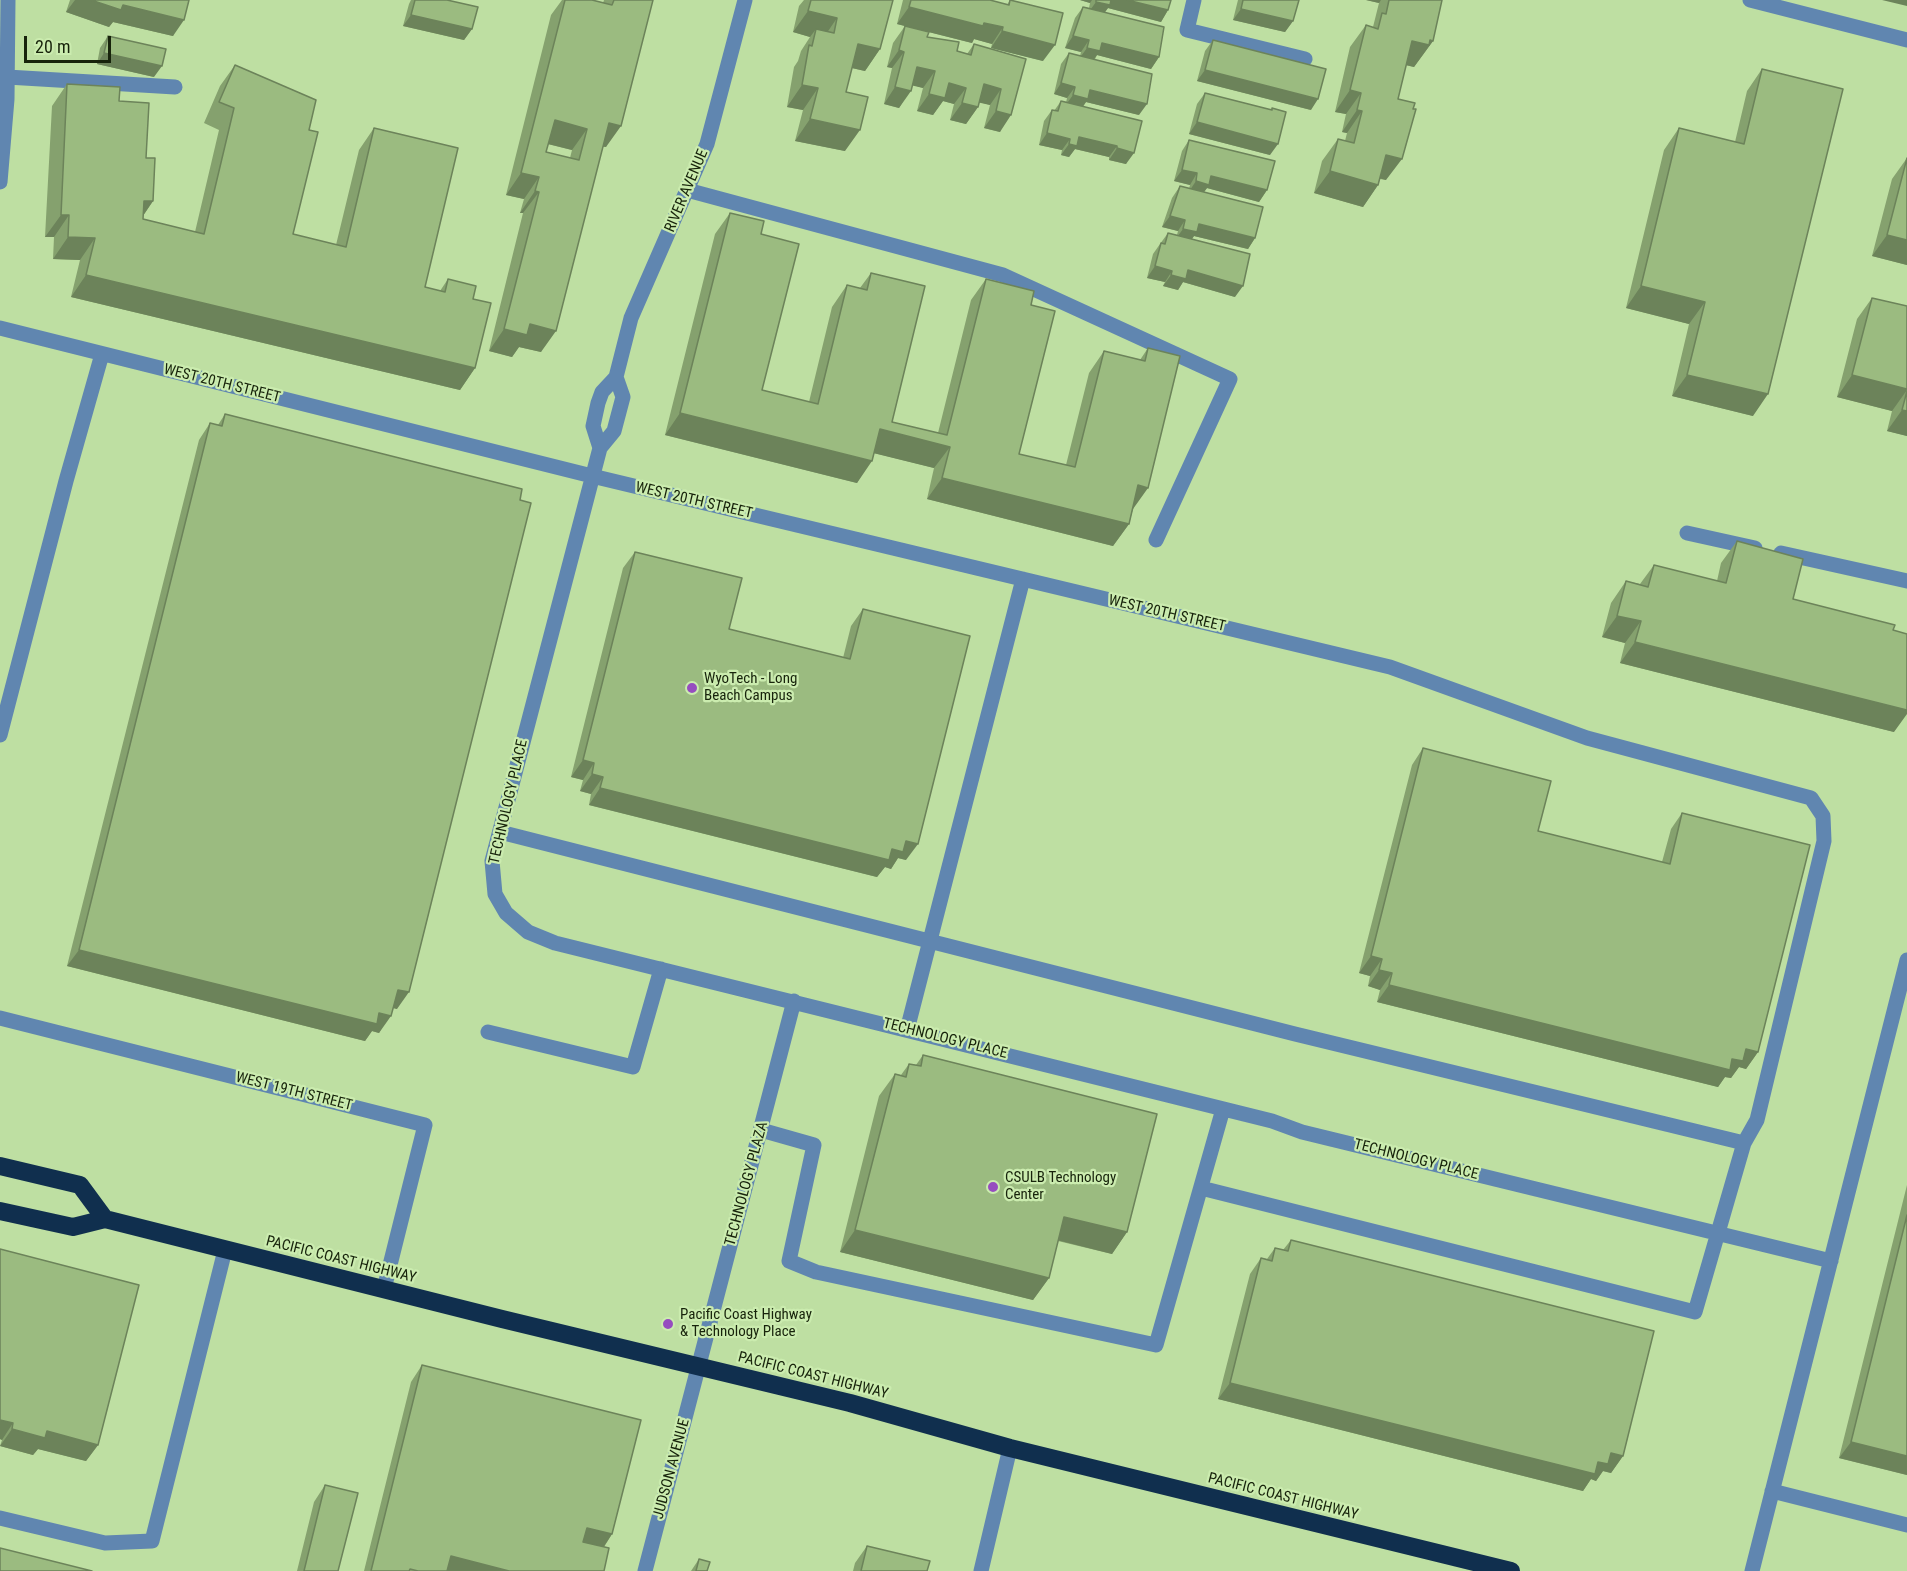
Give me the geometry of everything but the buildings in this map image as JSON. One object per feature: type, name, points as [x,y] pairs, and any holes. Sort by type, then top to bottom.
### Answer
[{"type":"highway","points":[[0,1166],[80,1185],[105,1219]]},
{"type":"highway","name":"PACIFIC COAST HIGHWAY","points":[[0,1211],[73,1227],[105,1219],[850,1403],[1010,1448],[1511,1571]]},
{"type":"highway","points":[[0,1225],[60,1225]]},
{"type":"street","points":[[0,182],[7,77],[8,0]]},
{"type":"street","name":"RIVER AVENUE","points":[[600,448],[593,426],[602,392],[616,377],[632,318],[707,144],[745,0]]},
{"type":"street","points":[[1194,0],[1187,30],[1305,59]]},
{"type":"street","points":[[1750,0],[1907,40]]},
{"type":"street","points":[[7,77],[175,87]]},
{"type":"street","points":[[687,190],[1003,275],[1230,379],[1156,540]]},
{"type":"street","name":"WEST 20TH STREET","points":[[0,328],[592,476],[1390,667],[1587,738],[1811,798],[1823,816],[1824,841],[1757,1120],[1744,1143],[1720,1234],[1695,1312],[1201,1188]]},
{"type":"street","points":[[0,735],[66,481],[102,354]]},
{"type":"street","name":"RIVER AVENUE","points":[[592,476],[600,448],[614,431],[623,397],[616,377]]},
{"type":"street","name":"TECHNOLOGY PLACE","points":[[592,476],[492,861],[495,894],[506,913],[528,932],[555,943],[1223,1109],[1302,1132],[1831,1261]]},
{"type":"street","points":[[1687,533],[1907,581]]},
{"type":"street","points":[[907,1030],[1023,579]]},
{"type":"street","points":[[500,832],[1294,1034],[1744,1143]]},
{"type":"street","points":[[1752,1571],[1907,960]]},
{"type":"street","points":[[488,1032],[633,1067],[661,969]]},
{"type":"street","name":"TECHNOLOGY PLAZA","points":[[699,1366],[794,1002]]},
{"type":"street","name":"WEST 19TH STREET","points":[[0,1018],[425,1125],[384,1289]]},
{"type":"street","points":[[761,1131],[814,1145],[789,1262],[816,1272],[1156,1345],[1223,1109]]},
{"type":"street","points":[[0,1518],[105,1543],[152,1541],[225,1250]]},
{"type":"street","name":"JUDSON AVENUE","points":[[645,1571],[699,1366]]},
{"type":"street","points":[[981,1571],[1010,1448]]},
{"type":"street","points":[[1772,1491],[1907,1525]]},
{"type":"place","name":"WyoTech - Long Beach Campus","points":[[692,688]]},
{"type":"place","name":"CSULB Technology Center","points":[[993,1187]]},
{"type":"place","name":"Pacific Coast Highway & Technology Place","points":[[668,1324]]}]
